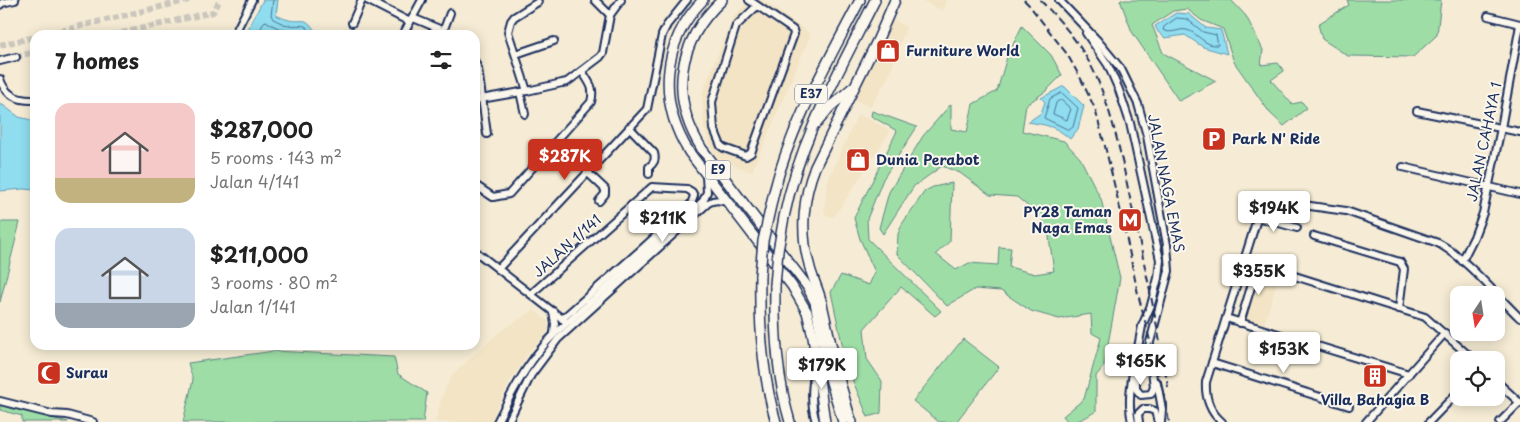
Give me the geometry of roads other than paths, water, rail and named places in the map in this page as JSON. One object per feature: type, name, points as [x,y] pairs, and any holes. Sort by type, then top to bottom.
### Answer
[{"type":"highway","name":"E9","points":[[703,0],[691,14],[672,51],[667,82],[668,100],[677,131],[689,152],[800,298],[807,312],[811,324],[824,422]]},
{"type":"highway","name":"E9","points":[[722,0],[710,11],[696,30],[686,54],[681,82],[684,112],[693,135],[702,148],[807,286],[815,302],[828,372],[842,422]]},
{"type":"highway","name":"E37","points":[[776,422],[768,388],[760,330],[760,275],[763,241],[774,192],[787,148],[812,92],[860,0]]},
{"type":"highway","name":"E37","points":[[790,422],[777,350],[775,286],[778,250],[784,217],[792,181],[810,132],[875,0]]},
{"type":"highway","points":[[852,422],[833,358],[821,298],[805,248],[805,201],[811,176],[895,0]]},
{"type":"highway","points":[[810,132],[830,107],[856,84]]},
{"type":"street","points":[[0,5],[15,0]]},
{"type":"street","points":[[237,30],[252,0]]},
{"type":"street","points":[[352,23],[362,0]]},
{"type":"street","points":[[367,0],[412,20],[442,30],[450,12]]},
{"type":"street","points":[[406,30],[422,0]]},
{"type":"street","points":[[596,0],[610,15]]},
{"type":"street","points":[[480,99],[567,82],[603,53],[610,15],[621,0]]},
{"type":"street","points":[[498,269],[646,109],[662,35],[667,25],[687,0]]},
{"type":"street","points":[[749,0],[793,30],[794,34],[751,153],[746,156],[721,146],[714,129],[711,105],[736,26],[757,6]]},
{"type":"street","name":"JALAN NAGA EMAS","points":[[1059,0],[1121,68],[1138,104],[1147,136],[1167,245],[1168,271],[1150,346],[1154,387],[1151,394],[1140,394],[1136,389],[1137,350]]},
{"type":"street","points":[[527,91],[508,32],[514,17],[538,2]]},
{"type":"street","name":"JALAN NAGA EMAS","points":[[1072,14],[1108,65],[1119,90],[1130,123],[1160,260],[1158,278],[1151,305],[1142,326],[1130,389],[1130,414],[1132,422]]},
{"type":"street","points":[[1488,16],[1520,24]]},
{"type":"street","name":"JALAN CAHAYA 1","points":[[1462,261],[1474,237],[1489,186],[1520,24]]},
{"type":"street","points":[[516,54],[554,41]]},
{"type":"street","points":[[0,61],[16,57]]},
{"type":"street","points":[[480,188],[493,197],[508,194],[591,102],[593,88],[582,71]]},
{"type":"street","points":[[0,79],[2,86],[14,97],[30,100]]},
{"type":"street","points":[[480,81],[487,134]]},
{"type":"street","points":[[520,92],[525,114]]},
{"type":"street","points":[[1417,111],[1520,132]]},
{"type":"street","points":[[629,127],[654,153],[655,158],[649,167],[649,174]]},
{"type":"street","points":[[1403,167],[1520,194]]},
{"type":"street","points":[[587,172],[605,189],[605,194],[600,200]]},
{"type":"street","points":[[508,422],[531,376],[558,339],[567,323],[703,201],[707,192],[705,173]]},
{"type":"street","name":"JALAN 1/141","points":[[531,294],[652,187],[687,189],[692,192],[694,196],[691,204],[644,247],[567,323]]},
{"type":"street","points":[[498,422],[513,390],[554,333],[708,203],[713,200],[720,200],[728,203]]},
{"type":"street","points":[[1222,422],[1208,403],[1205,391],[1206,382],[1262,203],[1296,204],[1346,211],[1438,243],[1446,247],[1462,261],[1519,316]]},
{"type":"street","points":[[1257,218],[1296,228]]},
{"type":"street","points":[[1314,236],[1399,261],[1404,269],[1399,309]]},
{"type":"street","points":[[480,255],[567,323]]},
{"type":"street","points":[[1244,260],[1425,317],[1464,351]]},
{"type":"street","points":[[1240,323],[1258,264]]},
{"type":"street","points":[[553,311],[554,333]]},
{"type":"street","points":[[1226,318],[1409,374]]},
{"type":"street","points":[[1366,422],[1445,333]]},
{"type":"street","name":"JALAN NAGA EMAS","points":[[1150,346],[1162,409],[1160,422]]},
{"type":"street","points":[[816,360],[811,393],[816,422]]},
{"type":"street","points":[[1212,363],[1349,406]]},
{"type":"street","points":[[1500,422],[1520,403],[1505,389]]},
{"type":"street","points":[[1429,422],[1450,400]]},
{"type":"street","points":[[0,401],[93,422]]},
{"type":"street","name":"JALAN NAGA EMAS","points":[[1138,422],[1138,414],[1143,409],[1149,409],[1155,411],[1160,422]]},
{"type":"water","points":[[263,0],[278,0],[276,15],[294,21],[306,21],[314,30],[248,30]]},
{"type":"water","points":[[1176,13],[1189,14],[1206,28],[1221,30],[1227,54],[1203,47],[1185,35],[1165,38],[1158,32],[1155,26]]},
{"type":"water","points":[[1064,86],[1084,106],[1078,129],[1070,139],[1060,131],[1028,122],[1041,113],[1045,102],[1041,98]]},
{"type":"water","points":[[0,103],[19,117],[30,120],[30,190],[0,191]]},
{"type":"tunnel","points":[[64,30],[189,0]]},
{"type":"tunnel","points":[[135,30],[213,12],[220,0]]},
{"type":"tunnel","points":[[0,45],[30,38]]},
{"type":"tunnel","points":[[16,57],[30,53]]},
{"type":"railway","points":[[1024,0],[1067,54],[1095,109],[1169,422]]},
{"type":"railway","points":[[1040,0],[1079,45],[1103,93],[1122,160],[1143,256],[1168,387]]},
{"type":"place","name":"Furniture World","points":[[888,51]]},
{"type":"place","name":"Park N' Ride","points":[[1214,139]]},
{"type":"place","name":"Dunia Perabot","points":[[858,160]]},
{"type":"place","name":"PY28 Taman Naga Emas","points":[[1130,220]]},
{"type":"place","name":"Surau","points":[[49,373]]},
{"type":"place","name":"Villa Bahagia B","points":[[1375,376]]}]
